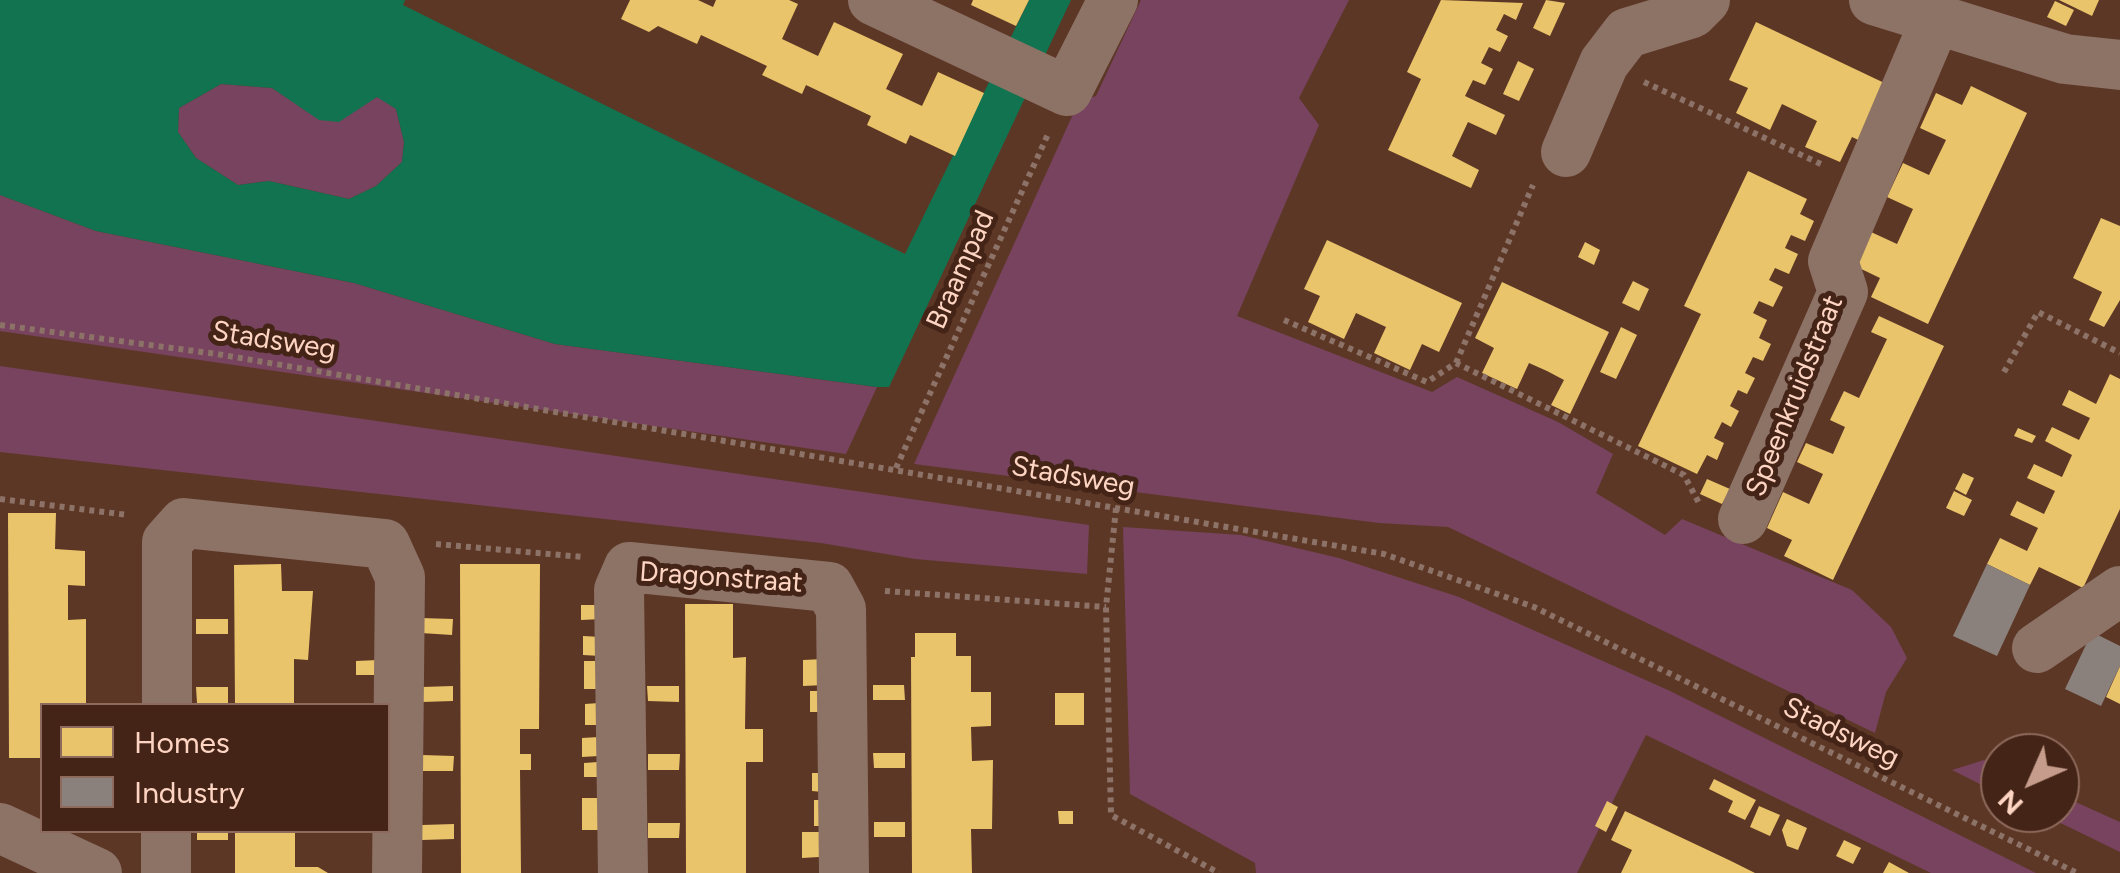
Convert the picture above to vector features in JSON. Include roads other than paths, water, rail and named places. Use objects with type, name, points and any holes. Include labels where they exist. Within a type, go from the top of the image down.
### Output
[{"type":"street","points":[[873,0],[1033,75],[1113,0]]},
{"type":"street","points":[[1566,152],[1604,63],[1627,33],[1692,13],[1705,0]]},
{"type":"street","points":[[1874,0],[2065,58],[2120,66]]},
{"type":"street","name":"Speenkruidstraat","points":[[1743,519],[1843,292],[1833,261],[1936,19]]},
{"type":"street","points":[[167,703],[167,542],[184,522],[385,544],[400,577],[396,873]]},
{"type":"street","name":"Dragonstraat","points":[[624,873],[619,590],[628,567],[829,587],[841,609],[844,873]]},
{"type":"street","points":[[2037,648],[2120,592]]},
{"type":"street","points":[[0,828],[96,873]]},
{"type":"street","points":[[166,833],[166,873]]}]
